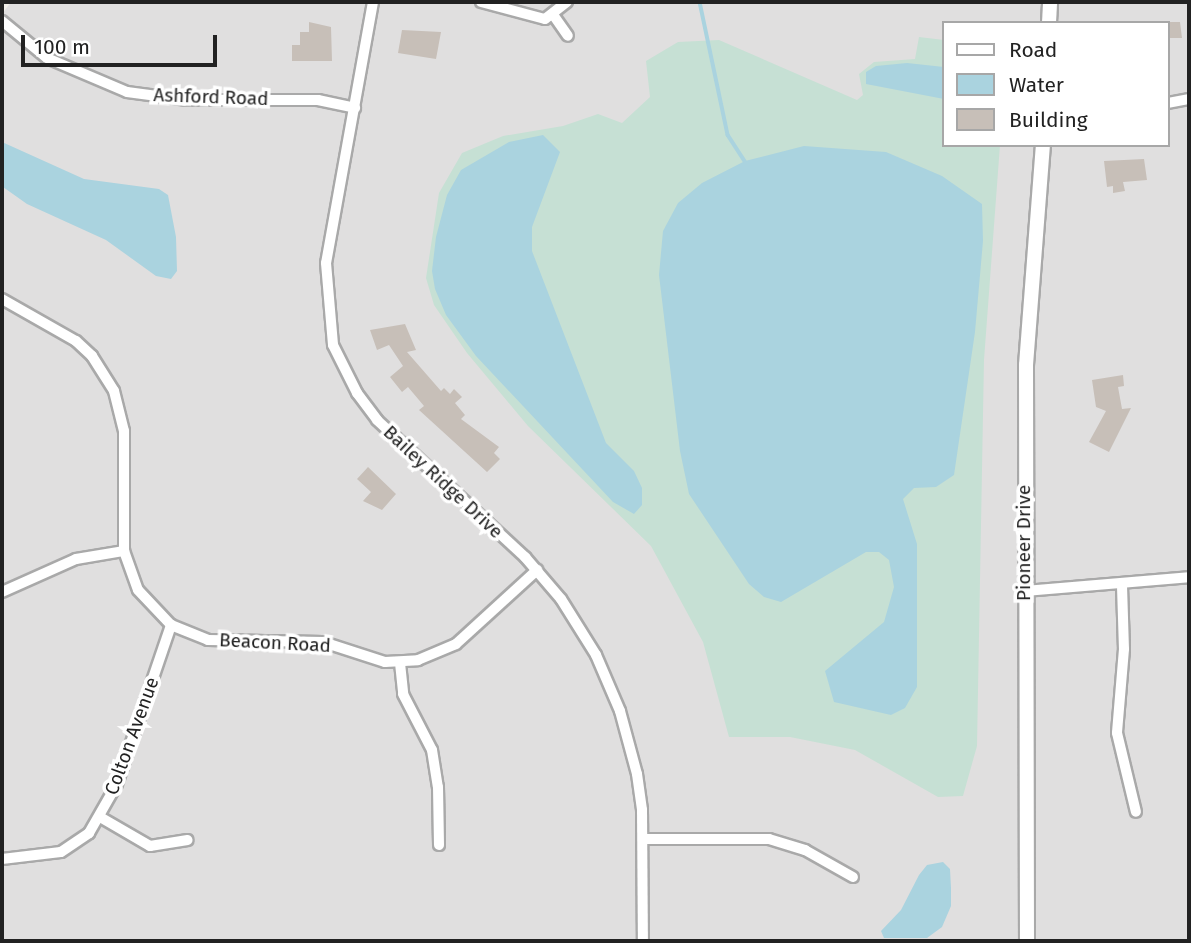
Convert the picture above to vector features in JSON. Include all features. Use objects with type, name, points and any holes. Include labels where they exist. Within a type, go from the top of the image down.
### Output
[{"type":"street","name":"Bailey Ridge Drive","points":[[373,2],[326,263],[333,345],[357,393],[377,420],[537,570],[578,625],[611,686],[637,774],[643,839],[643,941]]},
{"type":"street","points":[[481,2],[528,16],[554,16],[567,2]]},
{"type":"street","points":[[1049,21],[1050,2]]},
{"type":"street","points":[[554,16],[568,36]]},
{"type":"street","name":"Ashford Road","points":[[2,21],[47,58],[127,92],[187,100],[318,100],[355,108]]},
{"type":"street","points":[[1170,103],[1189,99]]},
{"type":"street","name":"Pioneer Drive","points":[[1027,941],[1024,591],[1026,365],[1043,147]]},
{"type":"street","name":"Beacon Road","points":[[2,299],[76,341],[92,356],[114,391],[124,431],[124,551],[138,590],[171,625],[215,641],[323,642],[400,663]]},
{"type":"street","points":[[2,592],[55,566],[124,551]]},
{"type":"street","points":[[439,845],[438,787],[432,750],[404,694],[400,663],[446,650],[537,570]]},
{"type":"street","points":[[1024,591],[1122,586],[1189,577]]},
{"type":"street","points":[[1122,586],[1124,649],[1117,733],[1136,812]]},
{"type":"street","name":"Colton Avenue","points":[[2,859],[61,852],[89,833],[117,783],[171,625]]},
{"type":"street","points":[[100,817],[150,846],[188,840]]},
{"type":"street","points":[[643,839],[769,839],[805,850],[853,877]]},
{"type":"shaded area","points":[[11,2],[1189,2],[1189,941],[2,941],[2,14]]},
{"type":"green space","points":[[919,37],[942,40],[942,147],[1000,147],[984,360],[977,746],[963,796],[938,797],[855,750],[790,737],[729,737],[703,642],[651,546],[528,426],[467,353],[434,305],[426,278],[439,193],[462,153],[503,136],[563,126],[598,114],[622,123],[650,97],[646,61],[678,42],[719,40],[857,100],[863,95],[859,74],[874,62],[915,59]]},
{"type":"water","points":[[907,63],[942,67],[942,99],[866,84],[866,72],[876,66]]},
{"type":"water","points":[[543,135],[560,152],[532,227],[532,251],[606,443],[634,471],[642,488],[642,505],[634,514],[613,502],[476,356],[446,315],[435,289],[432,271],[436,237],[447,195],[461,170],[509,142]]},
{"type":"water","points":[[2,142],[84,179],[159,189],[168,195],[176,237],[177,271],[171,279],[156,276],[106,240],[27,204],[3,187]]},
{"type":"water","points":[[804,146],[886,152],[942,176],[982,204],[983,241],[975,332],[954,475],[936,487],[914,488],[903,499],[917,544],[917,687],[905,708],[891,715],[834,702],[825,671],[884,622],[894,587],[889,560],[879,552],[866,552],[781,602],[764,597],[749,584],[689,494],[680,451],[659,275],[663,231],[678,203],[702,183],[745,161]]},
{"type":"water","points":[[943,862],[950,869],[951,906],[942,927],[927,938],[884,938],[881,931],[901,910],[919,875],[927,865]]},
{"type":"building","points":[[309,22],[331,27],[332,61],[292,61],[292,45],[300,45],[300,32],[309,32]]},
{"type":"building","points":[[1170,22],[1180,22],[1182,38],[1170,38]]},
{"type":"building","points":[[402,30],[441,32],[436,59],[398,53]]},
{"type":"building","points":[[1144,159],[1147,180],[1123,182],[1125,191],[1113,193],[1113,186],[1107,187],[1104,161]]},
{"type":"building","points":[[405,324],[416,350],[407,352],[441,391],[444,388],[450,394],[454,389],[462,397],[455,403],[465,415],[461,419],[499,447],[494,453],[500,459],[487,472],[419,410],[424,406],[408,387],[402,392],[390,377],[403,366],[389,345],[377,350],[370,330]]},
{"type":"building","points":[[1123,375],[1124,386],[1118,387],[1122,409],[1131,408],[1109,452],[1089,442],[1106,411],[1096,407],[1092,380]]},
{"type":"building","points":[[368,467],[396,494],[382,510],[363,501],[371,492],[357,479]]},
{"type":"waterway","points":[[700,2],[728,135],[745,161]]}]
